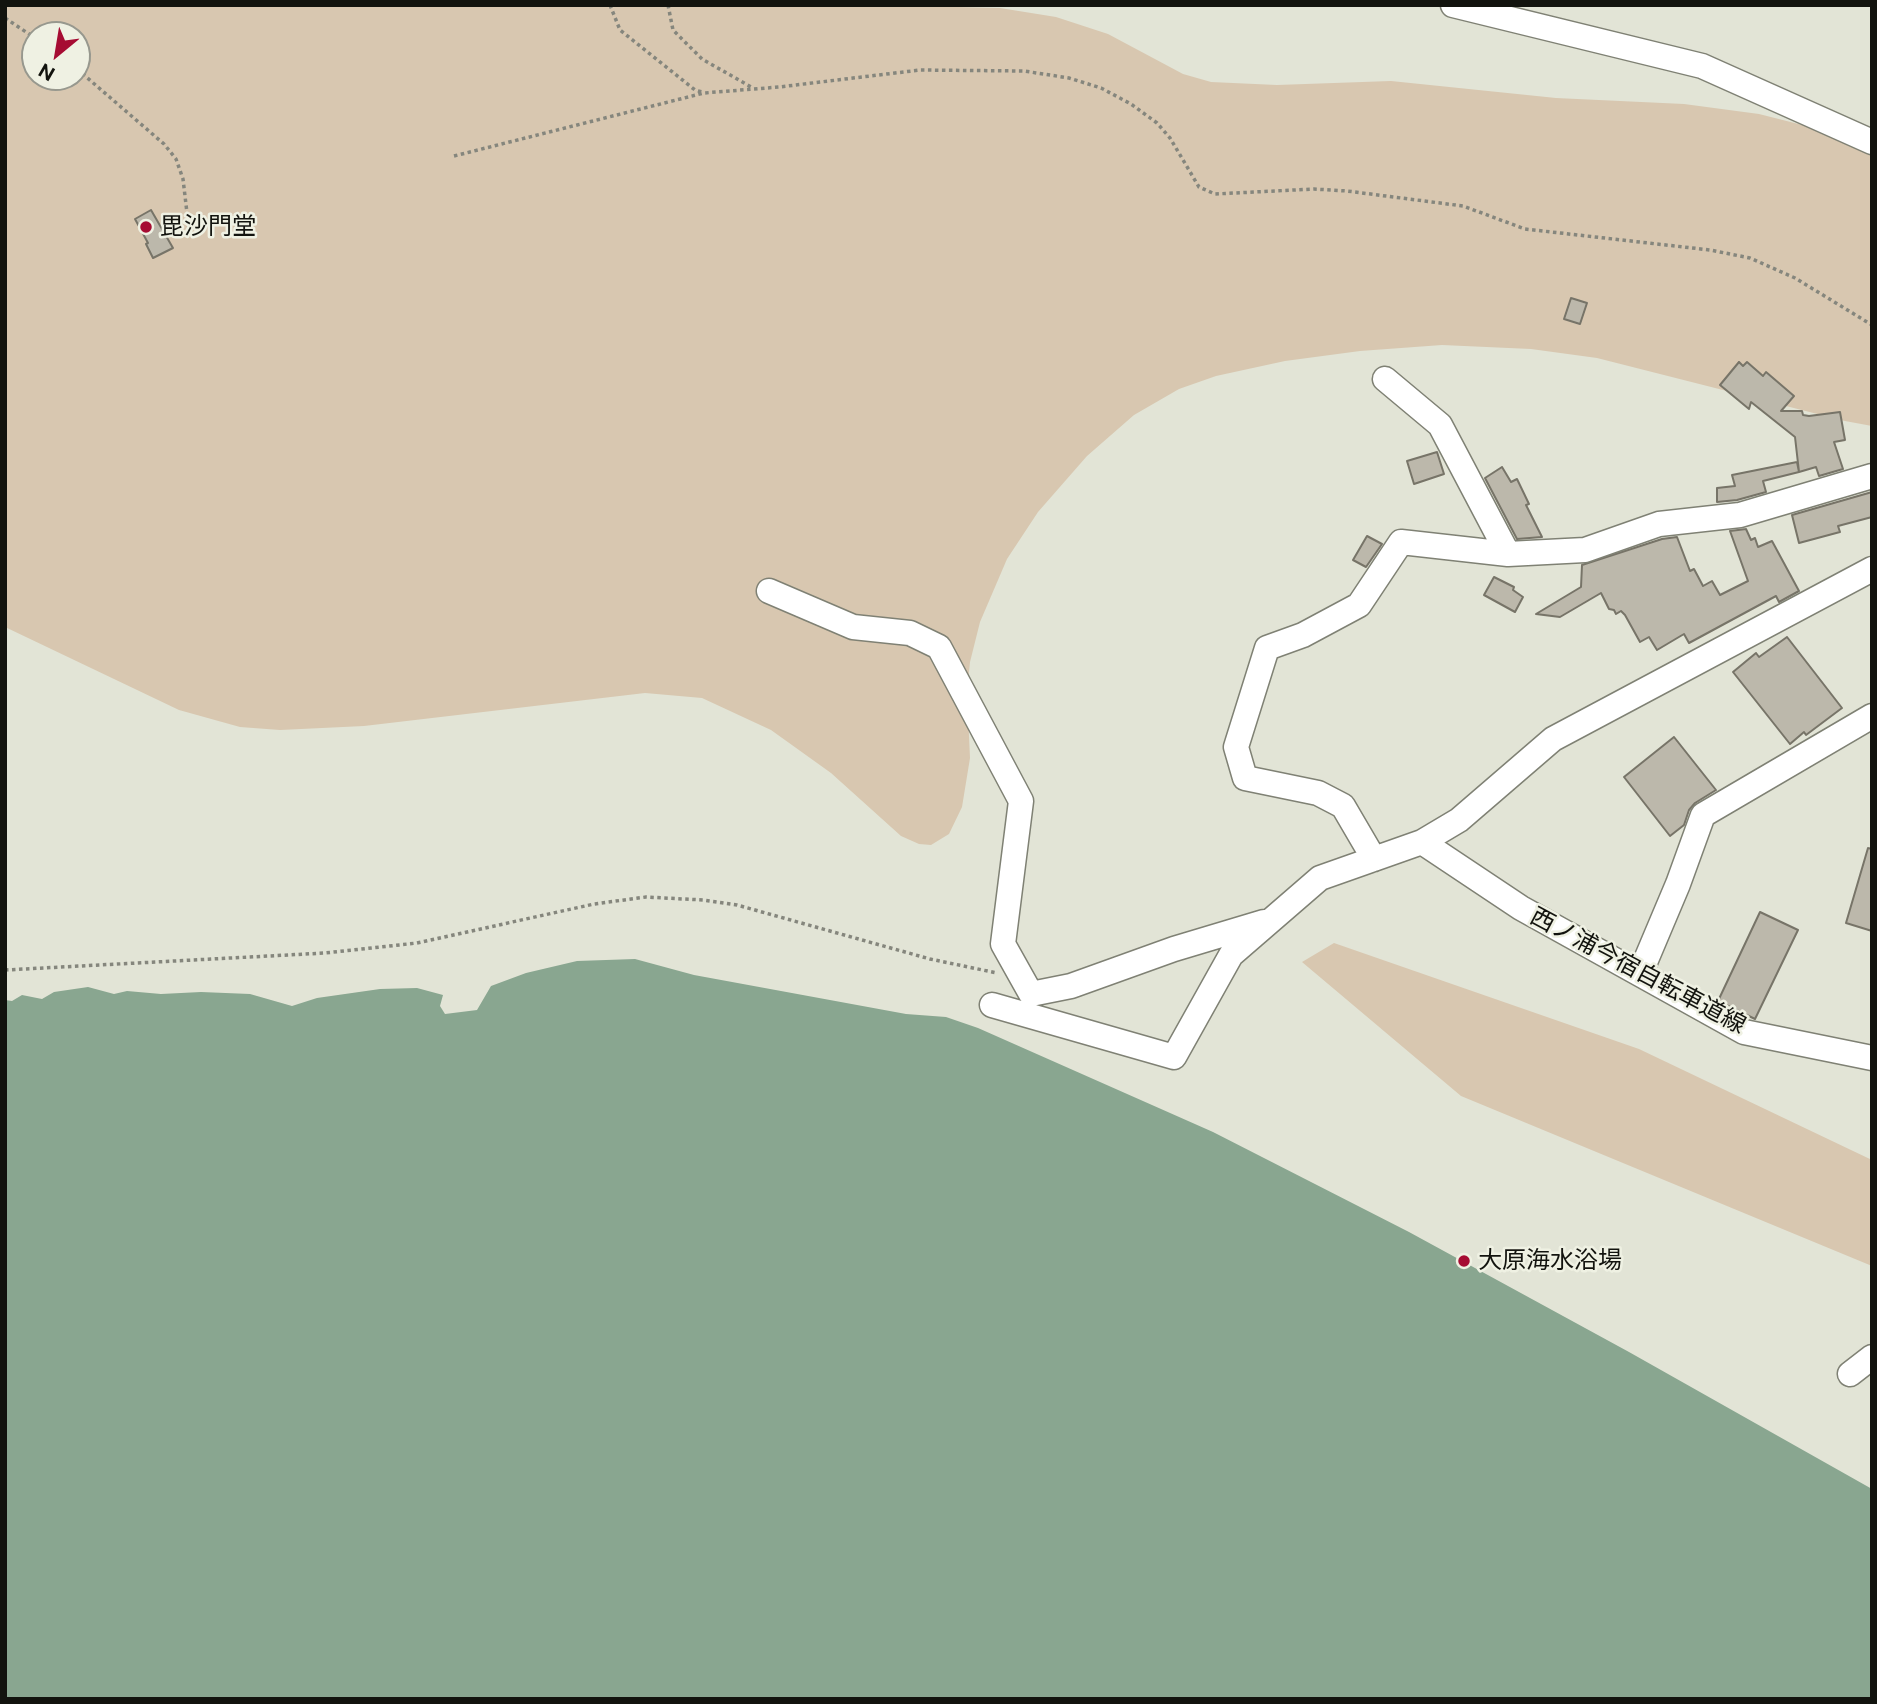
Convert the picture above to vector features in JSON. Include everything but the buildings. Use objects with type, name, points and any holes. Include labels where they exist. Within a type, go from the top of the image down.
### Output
[{"type":"street","points":[[1453,5],[1702,66],[1872,142]]},
{"type":"street","points":[[1385,379],[1440,425],[1507,554]]},
{"type":"street","points":[[1374,859],[1343,806],[1318,793],[1245,778],[1236,747],[1267,648],[1303,635],[1359,605],[1401,541],[1507,554],[1585,550],[1659,524],[1740,515],[1872,476]]},
{"type":"street","points":[[992,1005],[1174,1057],[1231,955],[1320,878],[1422,842],[1459,820],[1553,739],[1872,569]]},
{"type":"street","points":[[769,592],[853,627],[910,633],[939,647],[1021,802],[1003,944],[1031,994],[1071,986],[1174,949],[1271,919]]},
{"type":"street","points":[[1640,974],[1678,884],[1703,815],[1872,716]]},
{"type":"street","name":"西ノ浦今宿自転車道線","points":[[1422,842],[1521,908],[1744,1032],[1872,1058]]},
{"type":"street","points":[[1850,1374],[1872,1357]]},
{"type":"path","points":[[610,5],[620,30],[695,90],[704,93]]},
{"type":"path","points":[[668,5],[673,30],[702,59],[755,89]]},
{"type":"path","points":[[5,18],[21,29]]},
{"type":"path","points":[[454,156],[704,93],[920,70],[1024,71],[1069,78],[1101,88],[1131,104],[1157,123],[1170,138],[1199,187],[1215,194],[1314,189],[1347,191],[1463,206],[1525,229],[1710,250],[1750,258],[1795,278],[1872,326]]},
{"type":"path","points":[[91,81],[164,144],[176,159],[183,179],[189,230]]},
{"type":"path","points":[[5,970],[325,953],[417,943],[594,904],[646,897],[737,905],[930,959],[1005,975]]},
{"type":"shaded area","points":[[5,5],[874,5],[1000,8],[1056,17],[1108,34],[1183,74],[1211,82],[1277,85],[1391,81],[1556,98],[1684,104],[1759,114],[1830,132],[1872,152],[1872,426],[1597,358],[1531,349],[1442,345],[1360,351],[1285,361],[1216,376],[1179,389],[1134,415],[1087,456],[1038,512],[1007,559],[980,622],[970,662],[967,692],[970,758],[962,807],[949,834],[931,845],[919,844],[901,836],[831,773],[771,730],[702,698],[645,693],[364,726],[280,730],[240,727],[179,710],[5,627]]},
{"type":"shaded area","points":[[1334,943],[1639,1049],[1872,1160],[1872,1266],[1461,1096],[1302,962]]},
{"type":"shaded area","points":[[635,959],[694,975],[906,1014],[946,1017],[978,1028],[1213,1132],[1409,1232],[1872,1489],[1872,1699],[5,1699],[5,1000],[12,1001],[22,995],[42,999],[54,992],[88,987],[114,994],[127,991],[161,994],[250,994],[292,1006],[317,998],[380,989],[417,988],[443,995],[440,1006],[445,1014],[477,1010],[491,986],[526,973],[577,961]]},
{"type":"place","name":"毘沙門堂","points":[[146,227]]},
{"type":"place","name":"大原海水浴場","points":[[1464,1261]]}]
